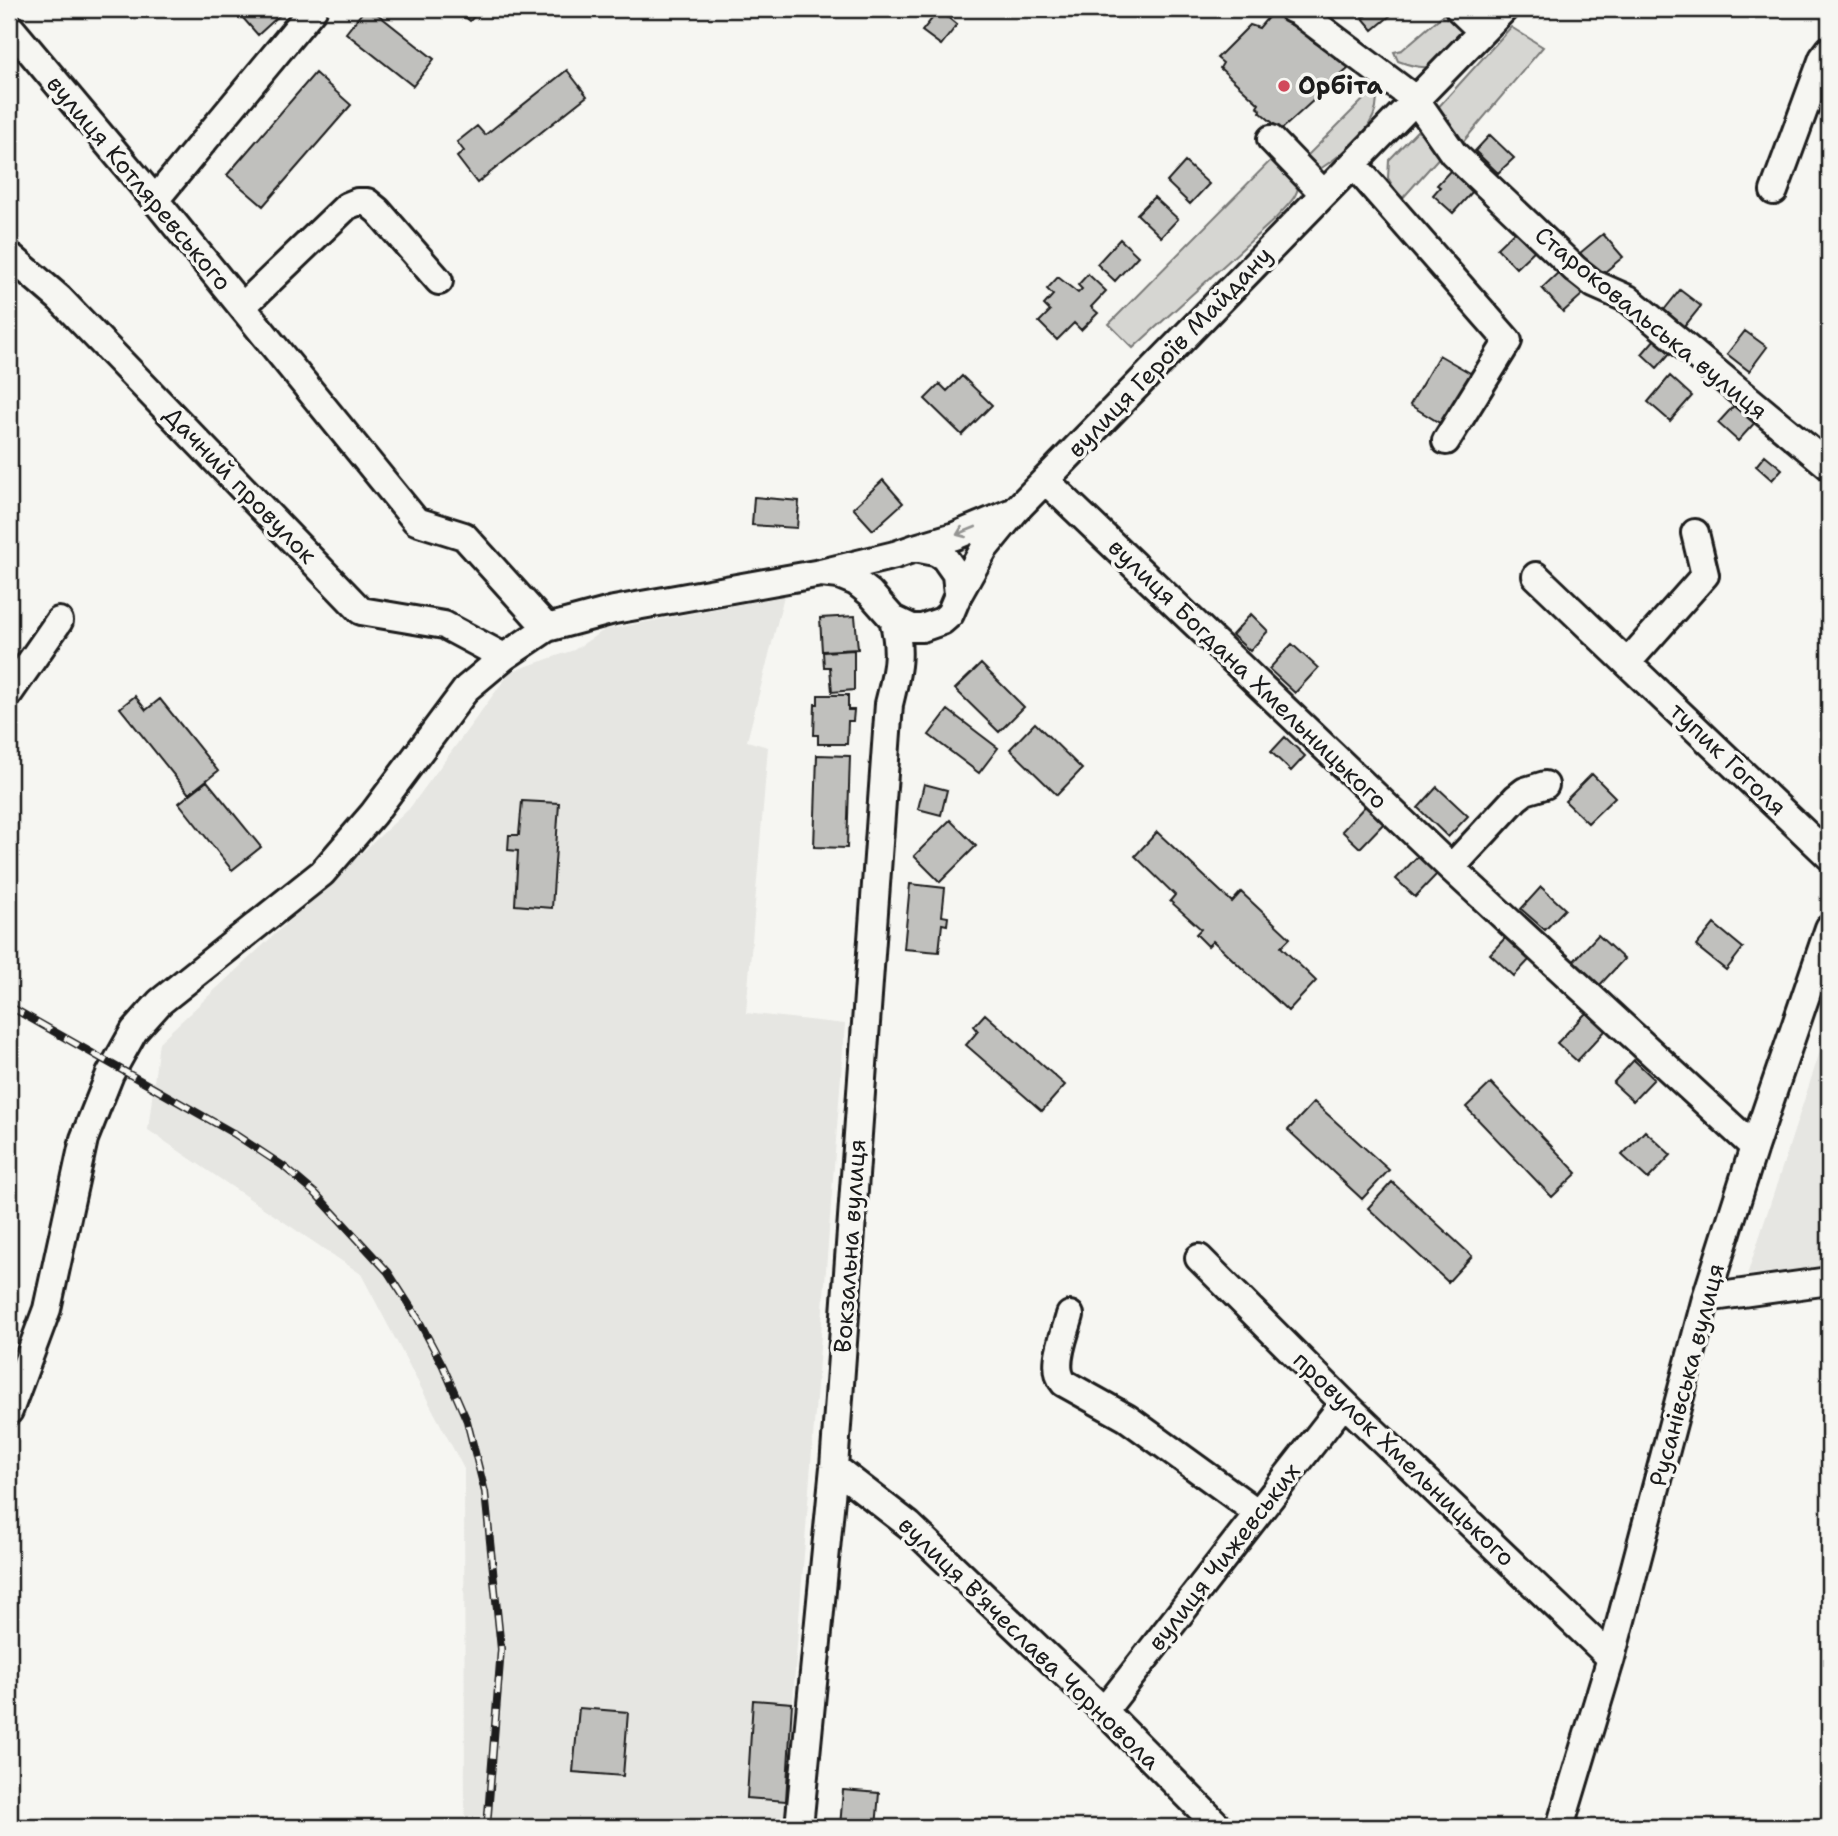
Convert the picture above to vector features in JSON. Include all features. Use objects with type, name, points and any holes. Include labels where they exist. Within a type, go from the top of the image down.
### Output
[{"type":"street","points":[[155,200],[313,9]]},
{"type":"street","name":"Староковальська вулиця","points":[[1292,9],[1416,100],[1452,153],[1575,269],[1594,284],[1628,299],[1829,466]]},
{"type":"street","points":[[1460,9],[1482,31]]},
{"type":"street","name":"вулиця Героїв Майдану","points":[[933,626],[950,614],[984,549],[1015,511],[1503,9]]},
{"type":"street","name":"вулиця Котляревського","points":[[9,26],[155,200],[416,521],[464,536],[547,628]]},
{"type":"street","points":[[1774,191],[1823,58],[1829,50]]},
{"type":"street","points":[[1271,139],[1324,194]]},
{"type":"street","points":[[1353,164],[1508,341],[1446,441]]},
{"type":"street","name":"вулиця Котляревського","points":[[242,307],[347,206],[357,202],[367,202],[378,211],[439,281]]},
{"type":"street","name":"Дачний провулок","points":[[9,255],[59,298],[361,611],[444,625],[504,657]]},
{"type":"street","name":"вулиця Богдана Хмельницького","points":[[1045,480],[1575,985],[1754,1147]]},
{"type":"street","name":"вулиця Героїв Майдану","points":[[9,1411],[47,1309],[84,1139],[110,1074],[134,1031],[160,1002],[322,873],[373,814],[467,688],[504,657],[547,628],[614,610],[821,573],[905,552],[955,536],[1015,511]]},
{"type":"street","points":[[1627,663],[1705,575],[1695,533]]},
{"type":"street","points":[[933,626],[912,628],[889,615],[881,602],[879,581],[882,571],[905,552],[925,548],[944,557],[956,574],[958,595]]},
{"type":"street","name":"вулиця Героїв Майдану","points":[[821,573],[839,575],[856,582],[870,593],[889,615]]},
{"type":"street","name":"тупик Гоголя","points":[[1536,576],[1829,856]]},
{"type":"street","name":"Вокзальна вулиця","points":[[799,1827],[834,1467],[889,704],[899,665],[899,645],[889,615]]},
{"type":"street","points":[[9,693],[59,621]]},
{"type":"street","name":"Вокзальна вулиця","points":[[899,665],[911,646],[933,626]]},
{"type":"street","points":[[1451,867],[1516,798],[1525,791],[1545,785]]},
{"type":"street","name":"Русанівська вулиця","points":[[1560,1827],[1611,1658],[1706,1298],[1829,928]]},
{"type":"street","name":"провулок Хмельницького","points":[[1199,1258],[1345,1403],[1611,1658]]},
{"type":"street","points":[[1706,1298],[1829,1281]]},
{"type":"street","points":[[1070,1315],[1058,1365],[1058,1376],[1064,1383],[1127,1418],[1258,1513]]},
{"type":"street","name":"вулиця Чижевських","points":[[1104,1712],[1345,1403]]},
{"type":"street","name":"вулиця В'ячеслава Чорновола","points":[[834,1467],[909,1525],[1104,1712],[1219,1827]]},
{"type":"shaded area","points":[[1458,13],[1464,35],[1436,64],[1422,67],[1398,61],[1394,52],[1402,50],[1444,14]]},
{"type":"shaded area","points":[[1511,27],[1543,47],[1463,142],[1434,112]]},
{"type":"shaded area","points":[[1376,93],[1377,105],[1373,116],[1350,147],[1320,169],[1304,159],[1369,94]]},
{"type":"shaded area","points":[[1417,131],[1436,140],[1443,153],[1401,200],[1388,178],[1389,160]]},
{"type":"shaded area","points":[[1275,156],[1299,176],[1298,189],[1293,199],[1276,218],[1133,348],[1109,324]]},
{"type":"shaded area","points":[[784,596],[747,741],[768,747],[746,1013],[845,1024],[794,1684],[787,1827],[465,1827],[464,1469],[361,1274],[148,1130],[159,1042],[409,809],[510,672],[574,650],[604,630]]},
{"type":"shaded area","points":[[1829,1024],[1829,1266],[1747,1275]]},
{"type":"building","points":[[235,9],[278,9],[282,13],[258,35]]},
{"type":"building","points":[[365,9],[371,9],[434,59],[413,86],[346,33]]},
{"type":"building","points":[[455,9],[481,9],[470,21]]},
{"type":"building","name":"Орбіта","points":[[1275,9],[1291,20],[1311,40],[1350,67],[1281,130],[1260,112],[1257,107],[1259,104],[1220,68],[1223,63],[1217,58],[1250,25],[1259,28]]},
{"type":"building","points":[[1358,9],[1384,9],[1391,15],[1373,30]]},
{"type":"building","points":[[939,10],[957,25],[941,45],[922,31]]},
{"type":"building","points":[[567,70],[587,96],[477,183],[457,157],[464,151],[457,142],[477,126],[485,135]]},
{"type":"building","points":[[315,73],[351,105],[263,206],[227,175]]},
{"type":"building","points":[[1490,135],[1514,158],[1498,173],[1475,151]]},
{"type":"building","points":[[1185,162],[1209,184],[1190,204],[1167,182]]},
{"type":"building","points":[[1451,170],[1474,190],[1453,213],[1433,195],[1440,187],[1437,185]]},
{"type":"building","points":[[1154,197],[1178,219],[1161,237],[1137,214]]},
{"type":"building","points":[[1517,229],[1536,249],[1516,268],[1497,248]]},
{"type":"building","points":[[1603,234],[1623,257],[1600,276],[1580,253]]},
{"type":"building","points":[[1120,239],[1138,256],[1115,281],[1097,264]]},
{"type":"building","points":[[1561,270],[1583,294],[1563,312],[1542,288]]},
{"type":"building","points":[[1088,274],[1106,291],[1091,307],[1098,313],[1081,330],[1074,323],[1057,340],[1039,322],[1050,311],[1044,305],[1053,295],[1047,289],[1058,277],[1078,293],[1082,289],[1078,285]]},
{"type":"building","points":[[1680,290],[1701,306],[1684,327],[1664,310]]},
{"type":"building","points":[[1745,331],[1767,347],[1749,371],[1727,354]]},
{"type":"building","points":[[1655,339],[1670,353],[1657,368],[1642,354]]},
{"type":"building","points":[[1439,355],[1472,374],[1443,425],[1410,405]]},
{"type":"building","points":[[962,376],[992,405],[962,435],[925,399],[940,384],[947,391]]},
{"type":"building","points":[[1670,376],[1692,396],[1670,421],[1648,402]]},
{"type":"building","points":[[1739,400],[1759,418],[1738,441],[1718,423]]},
{"type":"building","points":[[1765,455],[1782,469],[1772,480],[1756,466]]},
{"type":"building","points":[[883,480],[903,503],[873,530],[853,508]]},
{"type":"building","points":[[754,497],[799,501],[797,528],[752,525]]},
{"type":"building","points":[[1251,614],[1268,631],[1250,651],[1232,635]]},
{"type":"building","points":[[855,616],[858,649],[822,651],[820,618]]},
{"type":"building","points":[[1292,644],[1318,668],[1295,693],[1269,669]]},
{"type":"building","points":[[854,650],[854,690],[832,692],[830,667],[824,667],[823,652]]},
{"type":"building","points":[[981,664],[1024,707],[999,732],[955,689]]},
{"type":"building","points":[[818,695],[848,695],[848,710],[854,710],[853,721],[848,721],[847,744],[818,744],[818,735],[814,735]]},
{"type":"building","points":[[135,696],[146,710],[160,699],[218,771],[189,794],[120,708]]},
{"type":"building","points":[[948,710],[998,748],[979,773],[929,735]]},
{"type":"building","points":[[1035,723],[1082,769],[1057,795],[1010,749]]},
{"type":"building","points":[[1285,737],[1305,756],[1291,771],[1271,752]]},
{"type":"building","points":[[817,755],[850,756],[847,848],[814,847]]},
{"type":"building","points":[[1592,774],[1615,797],[1588,823],[1565,801]]},
{"type":"building","points":[[207,781],[261,847],[232,870],[179,803]]},
{"type":"building","points":[[924,784],[947,790],[941,815],[918,809]]},
{"type":"building","points":[[1437,787],[1468,816],[1448,837],[1418,808]]},
{"type":"building","points":[[522,801],[559,803],[552,908],[515,905],[518,851],[508,850],[509,835],[519,835]]},
{"type":"building","points":[[1368,803],[1387,820],[1360,848],[1342,831]]},
{"type":"building","points":[[950,820],[976,846],[940,882],[914,856]]},
{"type":"building","points":[[1157,832],[1232,902],[1241,892],[1290,938],[1281,947],[1316,981],[1288,1011],[1213,941],[1208,946],[1196,934],[1201,929],[1170,901],[1175,895],[1135,856]]},
{"type":"building","points":[[1418,856],[1437,874],[1415,897],[1396,879]]},
{"type":"building","points":[[910,884],[945,888],[942,916],[948,917],[947,925],[942,924],[939,952],[904,949]]},
{"type":"building","points":[[1541,887],[1565,909],[1545,930],[1521,909]]},
{"type":"building","points":[[1714,924],[1743,948],[1726,970],[1696,946]]},
{"type":"building","points":[[1598,935],[1624,959],[1598,987],[1572,963]]},
{"type":"building","points":[[1507,936],[1531,958],[1514,976],[1490,954]]},
{"type":"building","points":[[1586,1013],[1605,1031],[1577,1061],[1557,1043]]},
{"type":"building","points":[[985,1014],[1065,1085],[1042,1111],[966,1045],[978,1031],[974,1026]]},
{"type":"building","points":[[1634,1060],[1654,1079],[1633,1101],[1613,1083]]},
{"type":"building","points":[[1491,1083],[1577,1173],[1552,1197],[1466,1107]]},
{"type":"building","points":[[1314,1102],[1389,1170],[1362,1199],[1288,1130]]},
{"type":"building","points":[[1645,1131],[1671,1155],[1648,1179],[1622,1155]]},
{"type":"building","points":[[1392,1182],[1472,1256],[1448,1282],[1368,1208]]},
{"type":"building","points":[[753,1700],[792,1703],[786,1801],[747,1798]]},
{"type":"building","points":[[579,1708],[628,1712],[623,1776],[573,1772]]},
{"type":"building","points":[[843,1790],[879,1793],[876,1827],[840,1827]]},
{"type":"railway","points":[[9,1006],[233,1133],[283,1166],[316,1194],[388,1272],[417,1317],[443,1366],[467,1421],[485,1492],[501,1649],[487,1827]]},
{"type":"place","name":"Орбіта","points":[[1284,86]]}]
